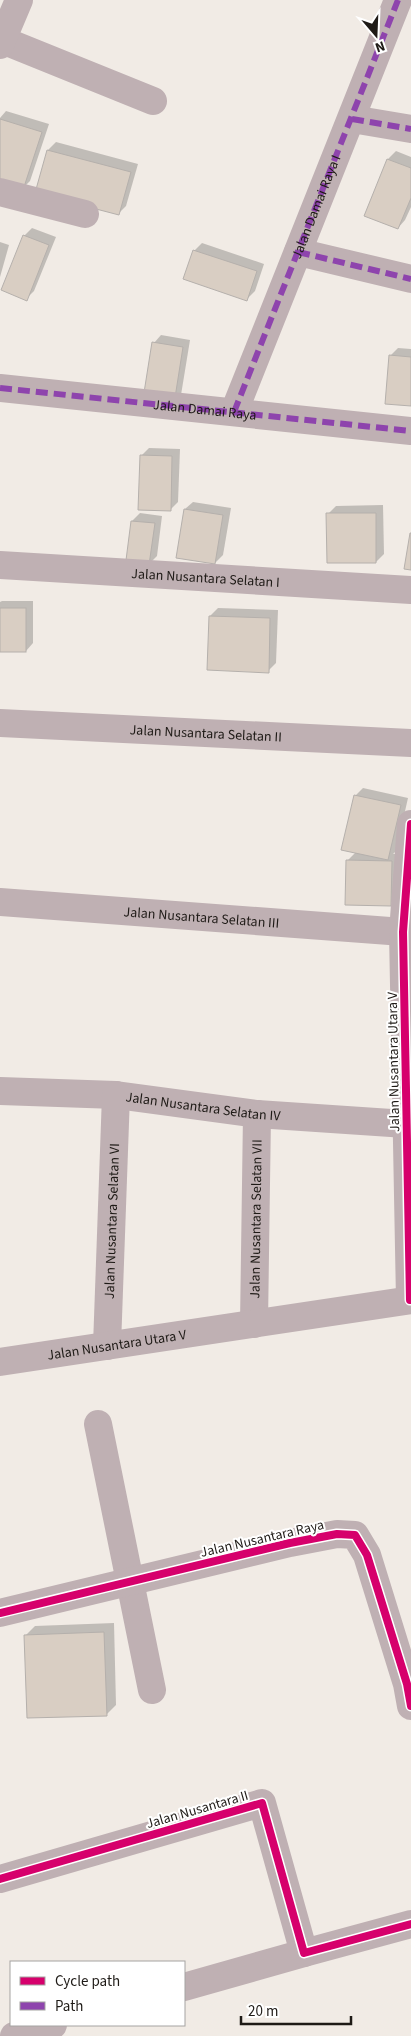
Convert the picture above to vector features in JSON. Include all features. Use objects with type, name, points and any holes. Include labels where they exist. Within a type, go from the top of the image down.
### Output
[{"type":"street","points":[[19,0],[1,43],[153,101]]},
{"type":"street","name":"Jalan Damai Raya I","points":[[234,412],[398,0]]},
{"type":"street","points":[[352,119],[411,129]]},
{"type":"street","points":[[0,192],[85,214]]},
{"type":"street","points":[[298,252],[411,279]]},
{"type":"street","name":"Jalan Damai Raya","points":[[0,388],[411,431]]},
{"type":"street","name":"Jalan Nusantara Selatan I","points":[[0,565],[411,590]]},
{"type":"street","name":"Jalan Nusantara Selatan II","points":[[0,723],[411,743]]},
{"type":"street","name":"Jalan Nusantara Utara V","points":[[0,1362],[410,1300],[403,932],[411,824]]},
{"type":"street","name":"Jalan Nusantara Selatan III","points":[[0,902],[403,932]]},
{"type":"street","name":"Jalan Nusantara Selatan IV","points":[[0,1090],[116,1095],[257,1114],[406,1124]]},
{"type":"street","name":"Jalan Nusantara Selatan VI","points":[[107,1346],[116,1095]]},
{"type":"street","name":"Jalan Nusantara Selatan VII","points":[[254,1324],[257,1114]]},
{"type":"street","points":[[98,1424],[152,1690]]},
{"type":"street","name":"Jalan Nusantara Raya","points":[[0,1613],[290,1543],[337,1534],[355,1535],[367,1555],[409,1691]]},
{"type":"street","name":"Jalan Nusantara II","points":[[0,1879],[262,1803],[304,1953]]},
{"type":"street","points":[[185,1987],[411,1924]]},
{"type":"street","points":[[14,2036],[49,2026]]},
{"type":"building","points":[[0,119],[42,132],[23,190],[0,183]]},
{"type":"building","points":[[47,150],[131,172],[119,215],[35,193]]},
{"type":"building","points":[[387,159],[411,168],[411,198],[398,229],[364,216]]},
{"type":"building","points":[[23,235],[49,245],[27,301],[1,290]]},
{"type":"building","points":[[193,250],[257,271],[247,301],[183,279]]},
{"type":"building","points":[[152,342],[183,347],[174,404],[143,399]]},
{"type":"building","points":[[389,355],[411,357],[411,406],[385,404]]},
{"type":"building","points":[[140,455],[172,456],[171,511],[138,510]]},
{"type":"building","points":[[184,509],[223,515],[215,564],[176,558]]},
{"type":"building","points":[[326,513],[376,513],[376,563],[327,563]]},
{"type":"building","points":[[131,521],[155,523],[149,565],[125,568]]},
{"type":"building","points":[[411,533],[411,570],[404,569]]},
{"type":"building","points":[[0,608],[26,608],[26,652],[0,652]]},
{"type":"building","points":[[209,616],[270,618],[269,673],[207,670]]},
{"type":"building","points":[[354,795],[401,805],[388,860],[341,850]]},
{"type":"building","points":[[346,860],[392,861],[391,906],[345,905]]},
{"type":"building","points":[[104,1632],[107,1716],[27,1718],[24,1635]]},
{"type":"marked path","points":[[234,412],[398,0]]},
{"type":"marked path","points":[[352,119],[411,129]]},
{"type":"marked path","points":[[298,252],[411,279]]},
{"type":"marked path","points":[[0,388],[411,431]]},
{"type":"cycle path","points":[[410,1300],[403,932],[411,824]]},
{"type":"cycle path","points":[[0,1613],[290,1543],[337,1534],[355,1535],[367,1555],[407,1684],[411,1706]]},
{"type":"cycle path","points":[[0,1879],[262,1803],[304,1953],[411,1924]]}]
